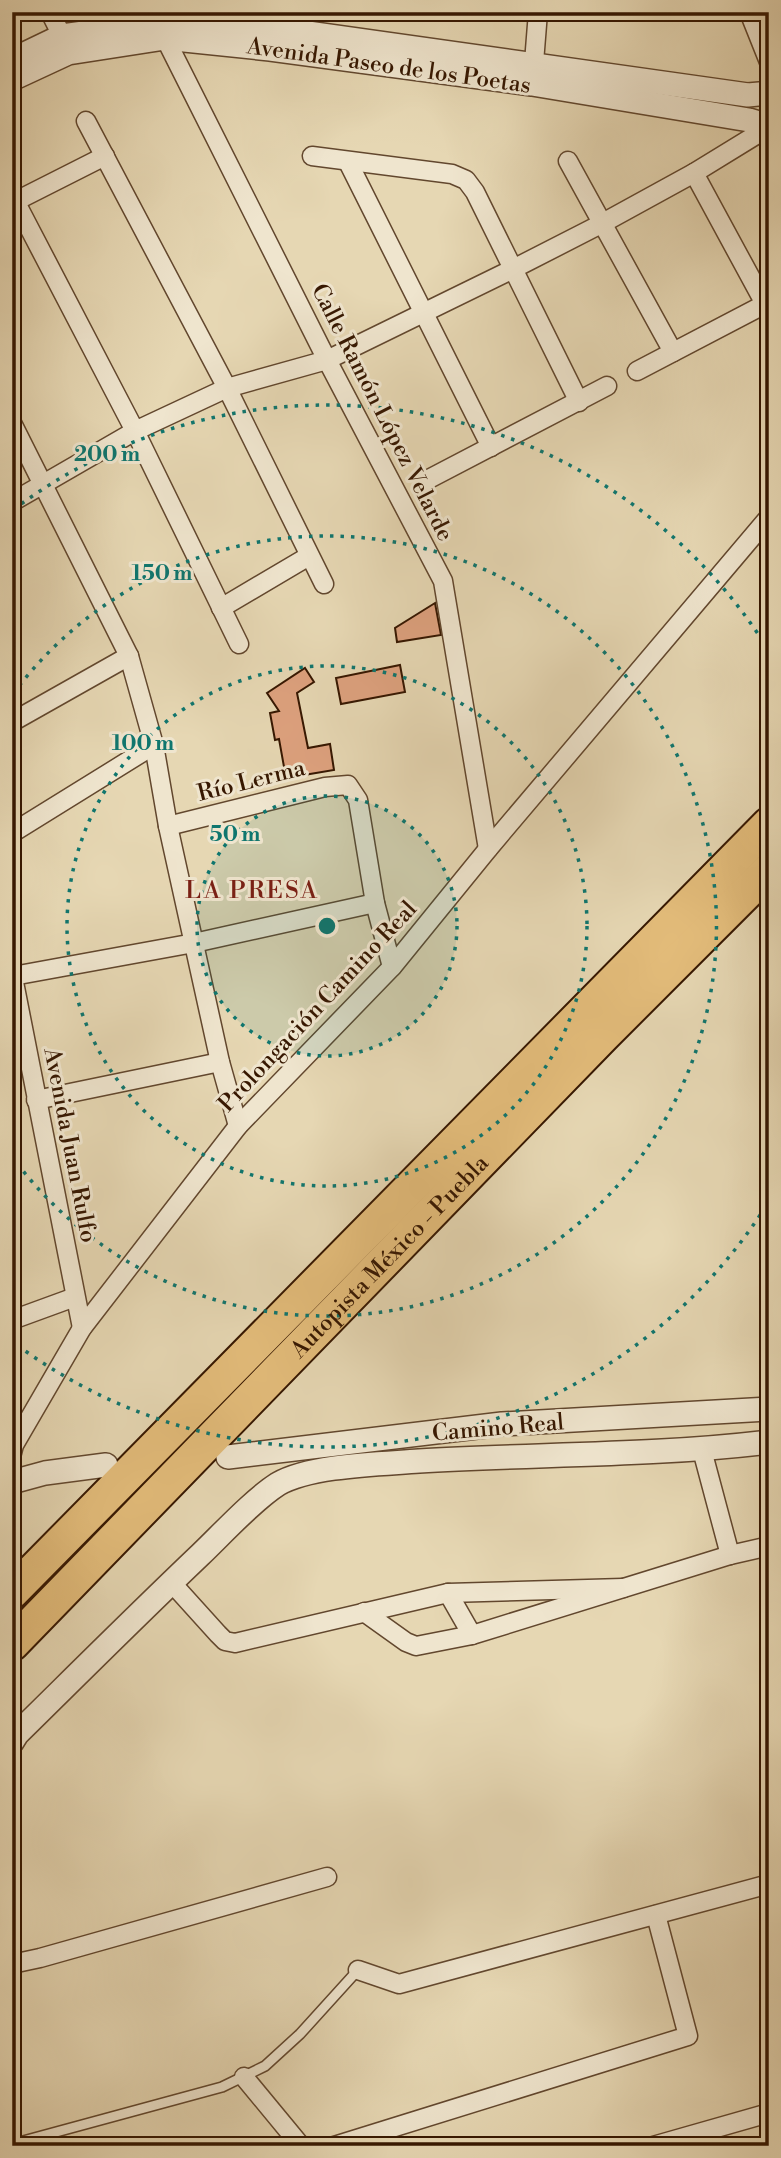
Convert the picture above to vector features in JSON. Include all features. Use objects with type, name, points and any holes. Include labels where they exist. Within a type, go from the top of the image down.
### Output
[{"type":"highway","name":"Autopista México - Puebla","points":[[12,1592],[769,824]]},
{"type":"highway","name":"Autopista México - Puebla","points":[[12,1644],[603,1036],[769,870]]},
{"type":"street","points":[[50,12],[62,36]]},
{"type":"street","points":[[533,75],[538,12]]},
{"type":"street","points":[[749,12],[769,62]]},
{"type":"street","name":"Avenida Paseo de los Poetas","points":[[12,79],[68,53],[161,31]]},
{"type":"street","name":"Avenida Paseo de los Poetas","points":[[12,60],[62,36],[161,31],[270,48],[533,75],[762,94]]},
{"type":"street","name":"Calle Ramón López Velarde","points":[[161,31],[327,360],[443,581],[488,849]]},
{"type":"street","name":"Avenida Paseo de los Poetas","points":[[533,75],[762,124]]},
{"type":"street","points":[[12,502],[135,431],[227,388],[327,360],[601,224],[694,173],[762,124],[762,94]]},
{"type":"street","points":[[86,121],[227,388],[324,584]]},
{"type":"street","points":[[104,156],[14,198],[135,431],[239,644]]},
{"type":"street","points":[[312,156],[452,174],[466,180],[475,192],[579,402]]},
{"type":"street","points":[[568,161],[673,352]]},
{"type":"street","points":[[348,162],[491,447]]},
{"type":"street","points":[[637,372],[767,303],[694,173]]},
{"type":"street","points":[[425,481],[607,386]]},
{"type":"street","points":[[12,423],[129,656],[153,745],[168,827],[220,1062],[238,1126]]},
{"type":"street","name":"Prolongación Camino Real","points":[[12,1453],[14,1445],[82,1328],[238,1126],[392,967],[488,849],[769,517]]},
{"type":"street","points":[[221,608],[309,556]]},
{"type":"street","points":[[12,722],[129,656]]},
{"type":"street","points":[[12,832],[153,745]]},
{"type":"street","name":"Río Lerma","points":[[168,827],[325,787],[348,785],[358,800],[375,903]]},
{"type":"street","points":[[13,974],[194,943],[375,903],[392,967]]},
{"type":"street","name":"Avenida Juan Rulfo","points":[[13,974],[20,1054],[36,1100],[82,1328]]},
{"type":"street","points":[[36,1100],[220,1062]]},
{"type":"street","points":[[12,1320],[75,1297]]},
{"type":"street","name":"Camino Real","points":[[228,1457],[502,1424],[769,1409]]},
{"type":"street","points":[[12,1742],[171,1582],[279,1484],[315,1472],[381,1464],[484,1457],[702,1450],[769,1442]]},
{"type":"street","points":[[702,1450],[730,1555]]},
{"type":"street","points":[[12,1482],[46,1473],[106,1465]]},
{"type":"street","points":[[12,1495],[46,1473]]},
{"type":"street","points":[[364,1612],[406,1642],[416,1646],[472,1635],[730,1555],[769,1546]]},
{"type":"street","points":[[171,1582],[218,1634],[235,1643],[448,1593],[623,1588]]},
{"type":"street","points":[[448,1593],[472,1635]]},
{"type":"street","points":[[12,1964],[327,1877]]},
{"type":"street","points":[[358,1970],[399,1984],[769,1884]]},
{"type":"street","points":[[334,2146],[688,2036],[656,1915]]},
{"type":"street","points":[[244,2077],[301,2146]]},
{"type":"street","points":[[653,2146],[769,2113]]},
{"type":"lane","points":[[12,2144],[222,2087],[244,2077],[265,2066],[300,2034],[358,1970]]},
{"type":"building","points":[[435,603],[441,635],[397,642],[395,628]]},
{"type":"building","points":[[400,665],[405,692],[341,704],[336,678]]},
{"type":"building","points":[[305,668],[314,682],[297,693],[308,748],[330,744],[334,770],[286,778],[279,739],[275,740],[270,713],[279,711],[267,693]]},
{"type":"district","name":"LA PRESA","points":[[252,890]]}]
